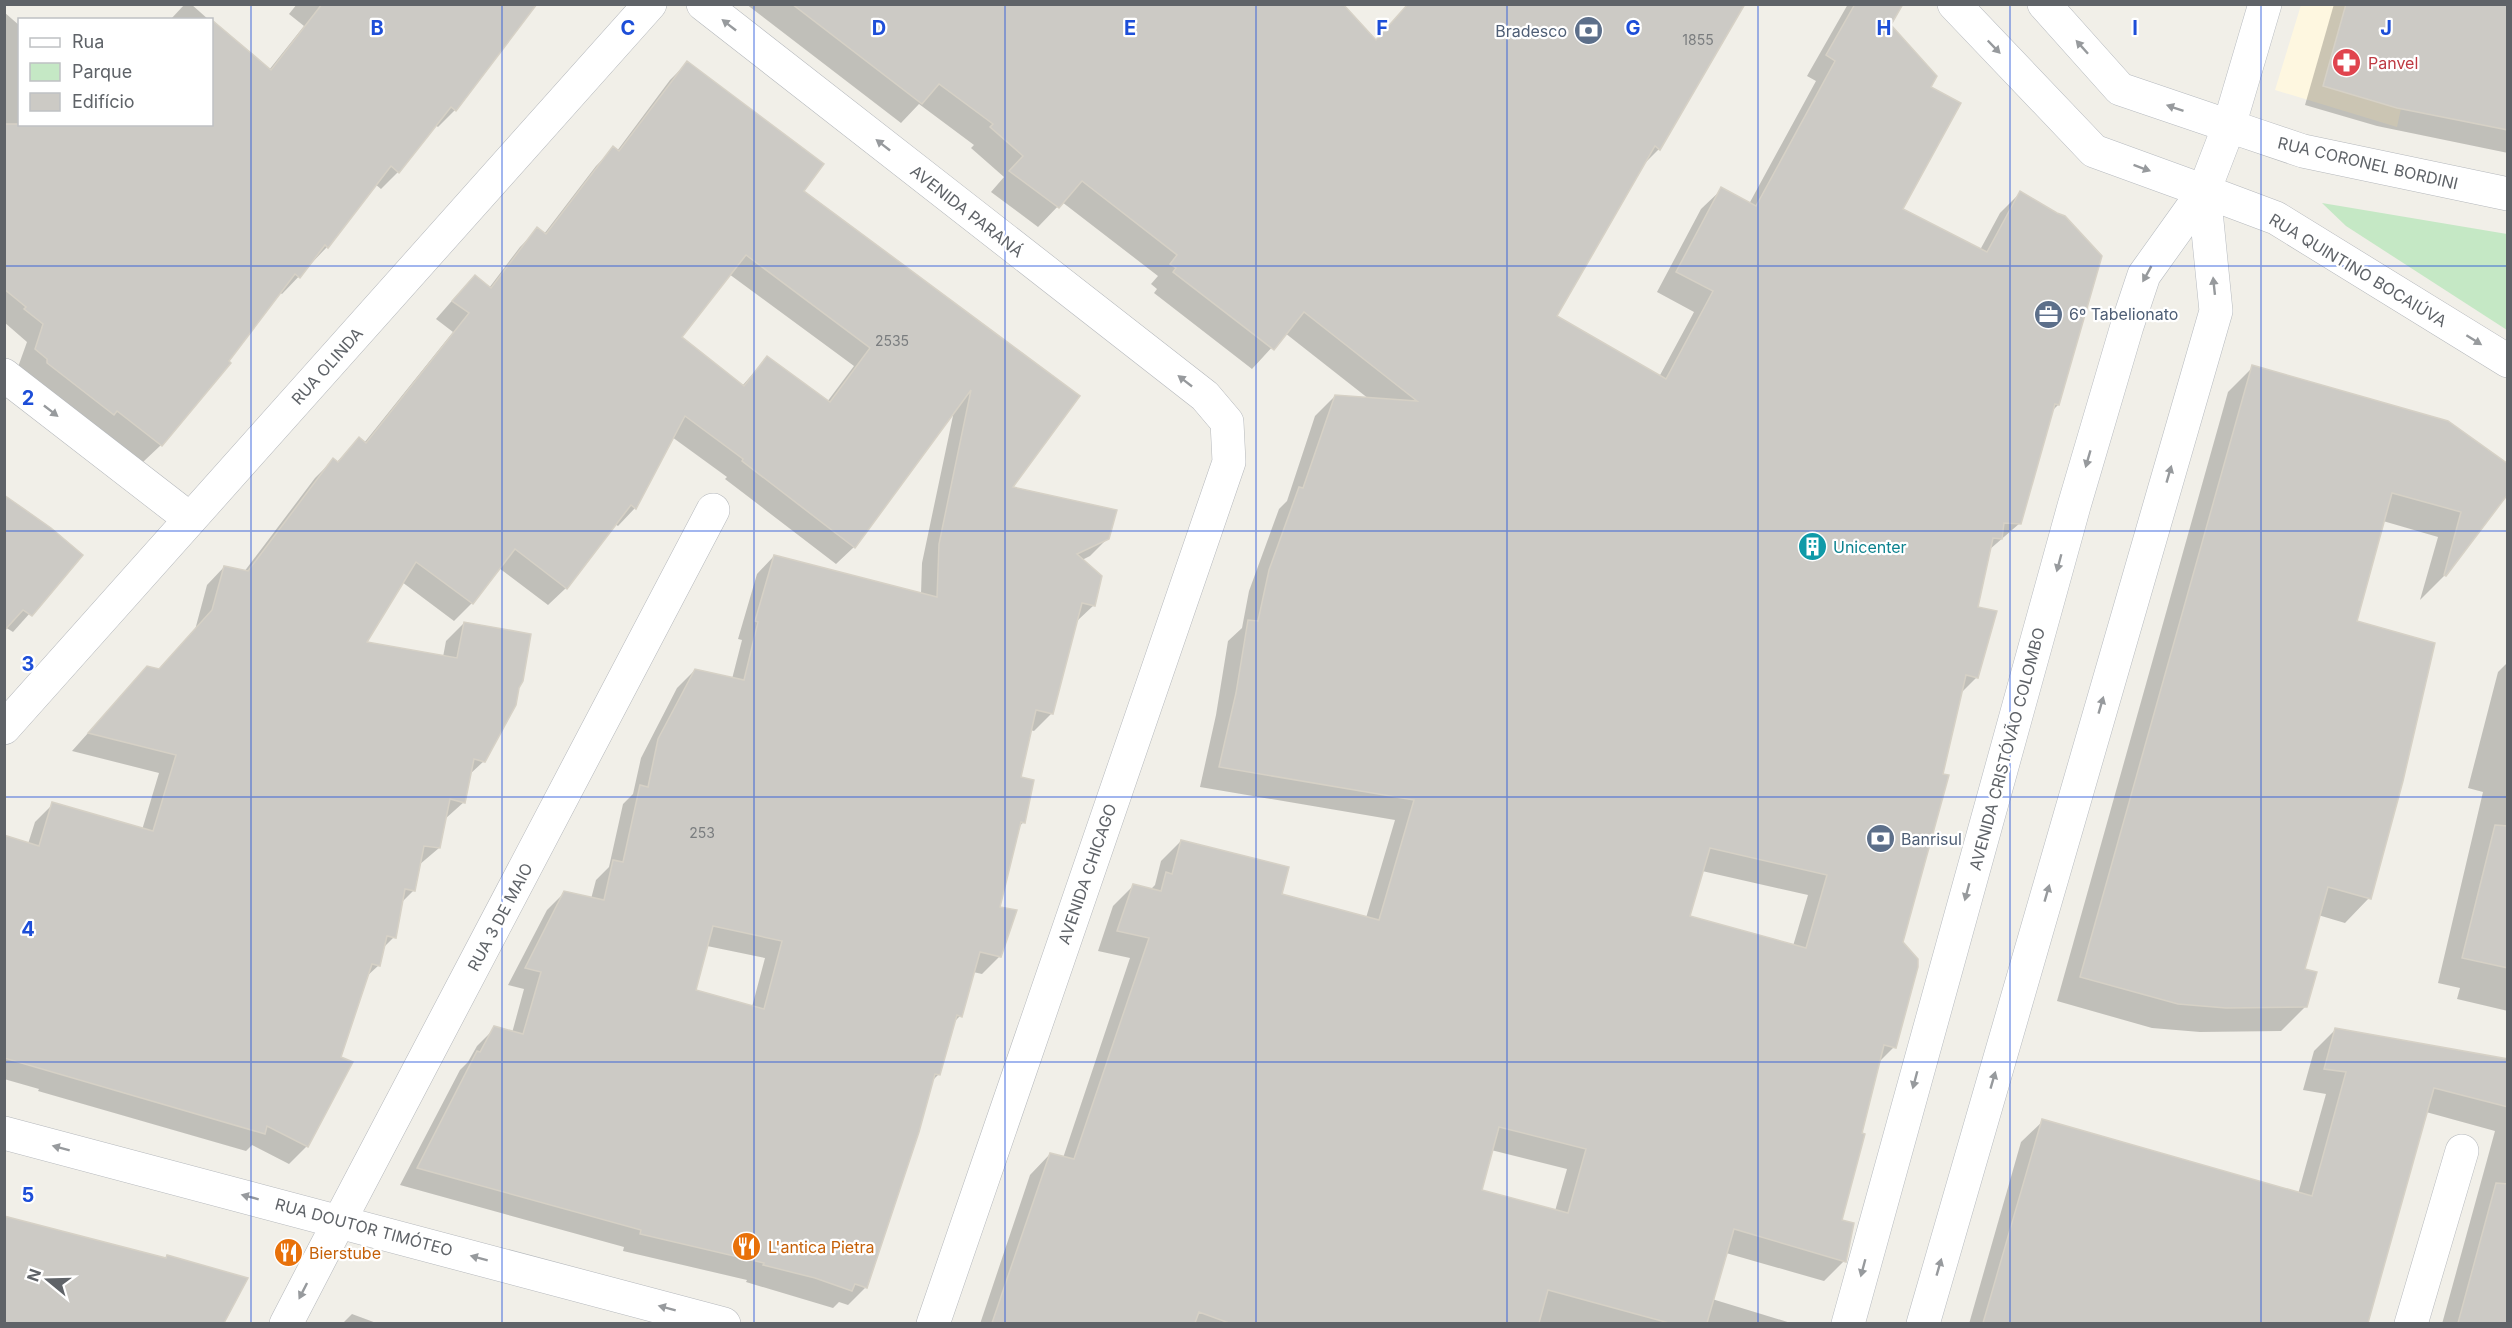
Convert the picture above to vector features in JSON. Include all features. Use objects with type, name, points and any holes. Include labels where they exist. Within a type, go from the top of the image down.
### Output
[{"type":"street","name":"RUA OLINDA","points":[[4,728],[650,4]]},
{"type":"street","name":"AVENIDA PARANÁ","points":[[703,4],[1205,396],[1227,422]]},
{"type":"street","name":"RUA QUINTINO BOCAIÚVA","points":[[1954,4],[2094,151],[2276,218],[2508,361]]},
{"type":"street","name":"RUA CORONEL BORDINI","points":[[2044,4],[2120,89],[2303,151],[2508,194]]},
{"type":"street","name":"AVENIDA CRISTÓVÃO COLOMBO","points":[[1848,1323],[2071,518],[2127,326],[2144,275],[2204,191],[2229,126],[2265,4]]},
{"type":"street","name":"AVENIDA CRISTÓVÃO COLOMBO","points":[[1923,1323],[2216,311],[2204,191]]},
{"type":"street","points":[[4,375],[190,519]]},
{"type":"street","name":"AVENIDA CHICAGO","points":[[933,1323],[1228,462],[1227,422]]},
{"type":"street","name":"RUA 3 DE MAIO","points":[[286,1323],[713,510]]},
{"type":"street","name":"RUA DOUTOR TIMÓTEO","points":[[4,1134],[340,1220],[724,1323]]},
{"type":"street","points":[[2411,1323],[2462,1151]]},
{"type":"shaded area","name":"Panvel","points":[[2301,5],[2423,5],[2397,127],[2275,90]]},
{"type":"green space","points":[[2322,203],[2507,234],[2507,330],[2346,226]]},
{"type":"building","points":[[322,4],[537,4],[456,111],[451,107],[399,173],[391,166],[328,248],[325,245],[300,278],[295,274],[229,361],[231,363],[162,446],[117,411],[114,415],[47,363],[47,359],[35,349],[43,324],[4,289],[4,124],[18,124],[18,126],[213,126],[213,21],[271,70]]},
{"type":"building","points":[[792,4],[1343,4],[1376,40],[1408,4],[1745,4],[1660,150],[1655,146],[1557,316],[1666,379],[1713,291],[1676,272],[1721,187],[1756,206],[1835,61],[1826,55],[1855,4],[1903,4],[1891,25],[1937,76],[1931,87],[1961,103],[1903,209],[1987,252],[2020,191],[2065,216],[2102,256],[2059,405],[2055,404],[2021,524],[2004,523],[2002,539],[1993,538],[1978,607],[1997,611],[1978,678],[1966,675],[1943,774],[1949,775],[1903,942],[1918,959],[1918,967],[1896,1048],[1884,1045],[1862,1133],[1865,1134],[1842,1220],[1854,1223],[1846,1262],[1734,1229],[1707,1323],[1669,1323],[1548,1290],[1539,1323],[1229,1323],[1199,1312],[1195,1323],[992,1323],[1050,1153],[1074,1159],[1149,938],[1117,931],[1133,884],[1161,891],[1166,872],[1172,874],[1181,840],[1289,867],[1282,894],[1379,920],[1414,800],[1219,767],[1236,693],[1248,620],[1258,621],[1269,570],[1299,487],[1303,488],[1335,395],[1417,401],[1304,312],[1274,350],[1173,272],[1176,268],[1170,264],[1177,255],[1082,181],[1059,208],[1009,171],[1023,156],[990,127],[993,124],[939,84],[922,104]],"holes":[[[1710,848],[1827,875],[1806,948],[1690,916]],[[1499,1127],[1586,1149],[1568,1213],[1482,1190]]]},
{"type":"building","points":[[2346,4],[2508,4],[2508,130],[2397,108],[2323,86]]},
{"type":"building","points":[[687,61],[824,164],[804,191],[1080,396],[1013,487],[1117,510],[1109,539],[1077,554],[1102,576],[1095,606],[1082,603],[1053,714],[1036,710],[1021,777],[1034,780],[1025,823],[1021,822],[1000,907],[1017,910],[1001,957],[980,952],[962,1017],[957,1015],[940,1075],[935,1074],[919,1132],[867,1288],[855,1284],[852,1291],[815,1278],[763,1265],[764,1263],[640,1234],[641,1230],[417,1168],[477,1051],[480,1052],[494,1026],[523,1034],[541,972],[525,968],[564,891],[604,900],[613,860],[623,862],[640,785],[648,787],[658,739],[695,669],[744,680],[758,622],[755,621],[774,555],[937,597],[939,544],[971,390],[855,548],[685,416],[636,509],[631,505],[567,589],[515,549],[473,604],[416,562],[367,642],[457,658],[464,622],[531,634],[523,681],[519,688],[516,705],[485,762],[474,759],[465,803],[450,799],[440,848],[424,846],[415,891],[405,889],[396,938],[387,936],[380,966],[372,964],[341,1057],[353,1062],[308,1147],[267,1126],[265,1134],[4,1058],[4,835],[39,846],[52,802],[153,831],[176,755],[88,733],[147,666],[159,669],[212,610],[224,566],[248,571],[333,458],[338,462],[359,437],[366,443],[469,313],[452,301],[475,275],[491,288],[537,227],[546,234],[613,146],[619,151]],"holes":[[[746,255],[870,348],[830,402],[767,356],[744,386],[682,337]],[[713,926],[782,941],[764,1009],[696,990]]]},
{"type":"building","points":[[2252,365],[2448,421],[2508,464],[2508,494],[2446,576],[2444,575],[2461,512],[2392,493],[2357,621],[2435,643],[2403,781],[2371,899],[2328,887],[2305,969],[2317,972],[2307,1007],[2226,1008],[2178,1004],[2080,977]]},
{"type":"building","points":[[4,495],[51,528],[83,555],[32,616],[23,610],[4,631]]},
{"type":"building","points":[[2495,825],[2508,826],[2508,968],[2462,958]]},
{"type":"building","points":[[2335,1028],[2508,1059],[2508,1107],[2434,1088],[2368,1323],[1983,1323],[2042,1119],[2312,1196],[2346,1072],[2324,1069]]},
{"type":"building","points":[[2496,1183],[2508,1184],[2508,1323],[2458,1323]]},
{"type":"building","points":[[4,1216],[166,1258],[167,1255],[248,1278],[224,1323],[4,1323]]},
{"type":"place","name":"Bradesco","points":[[1588,31]]},
{"type":"place","name":"Panvel","points":[[2347,63]]},
{"type":"place","name":"6º Tabelionato","points":[[2048,314]]},
{"type":"place","name":"Unicenter","points":[[1812,547]]},
{"type":"place","name":"Banrisul","points":[[1880,839]]},
{"type":"place","name":"L'antica Pietra","points":[[747,1247]]},
{"type":"place","name":"Bierstube","points":[[288,1253]]}]
